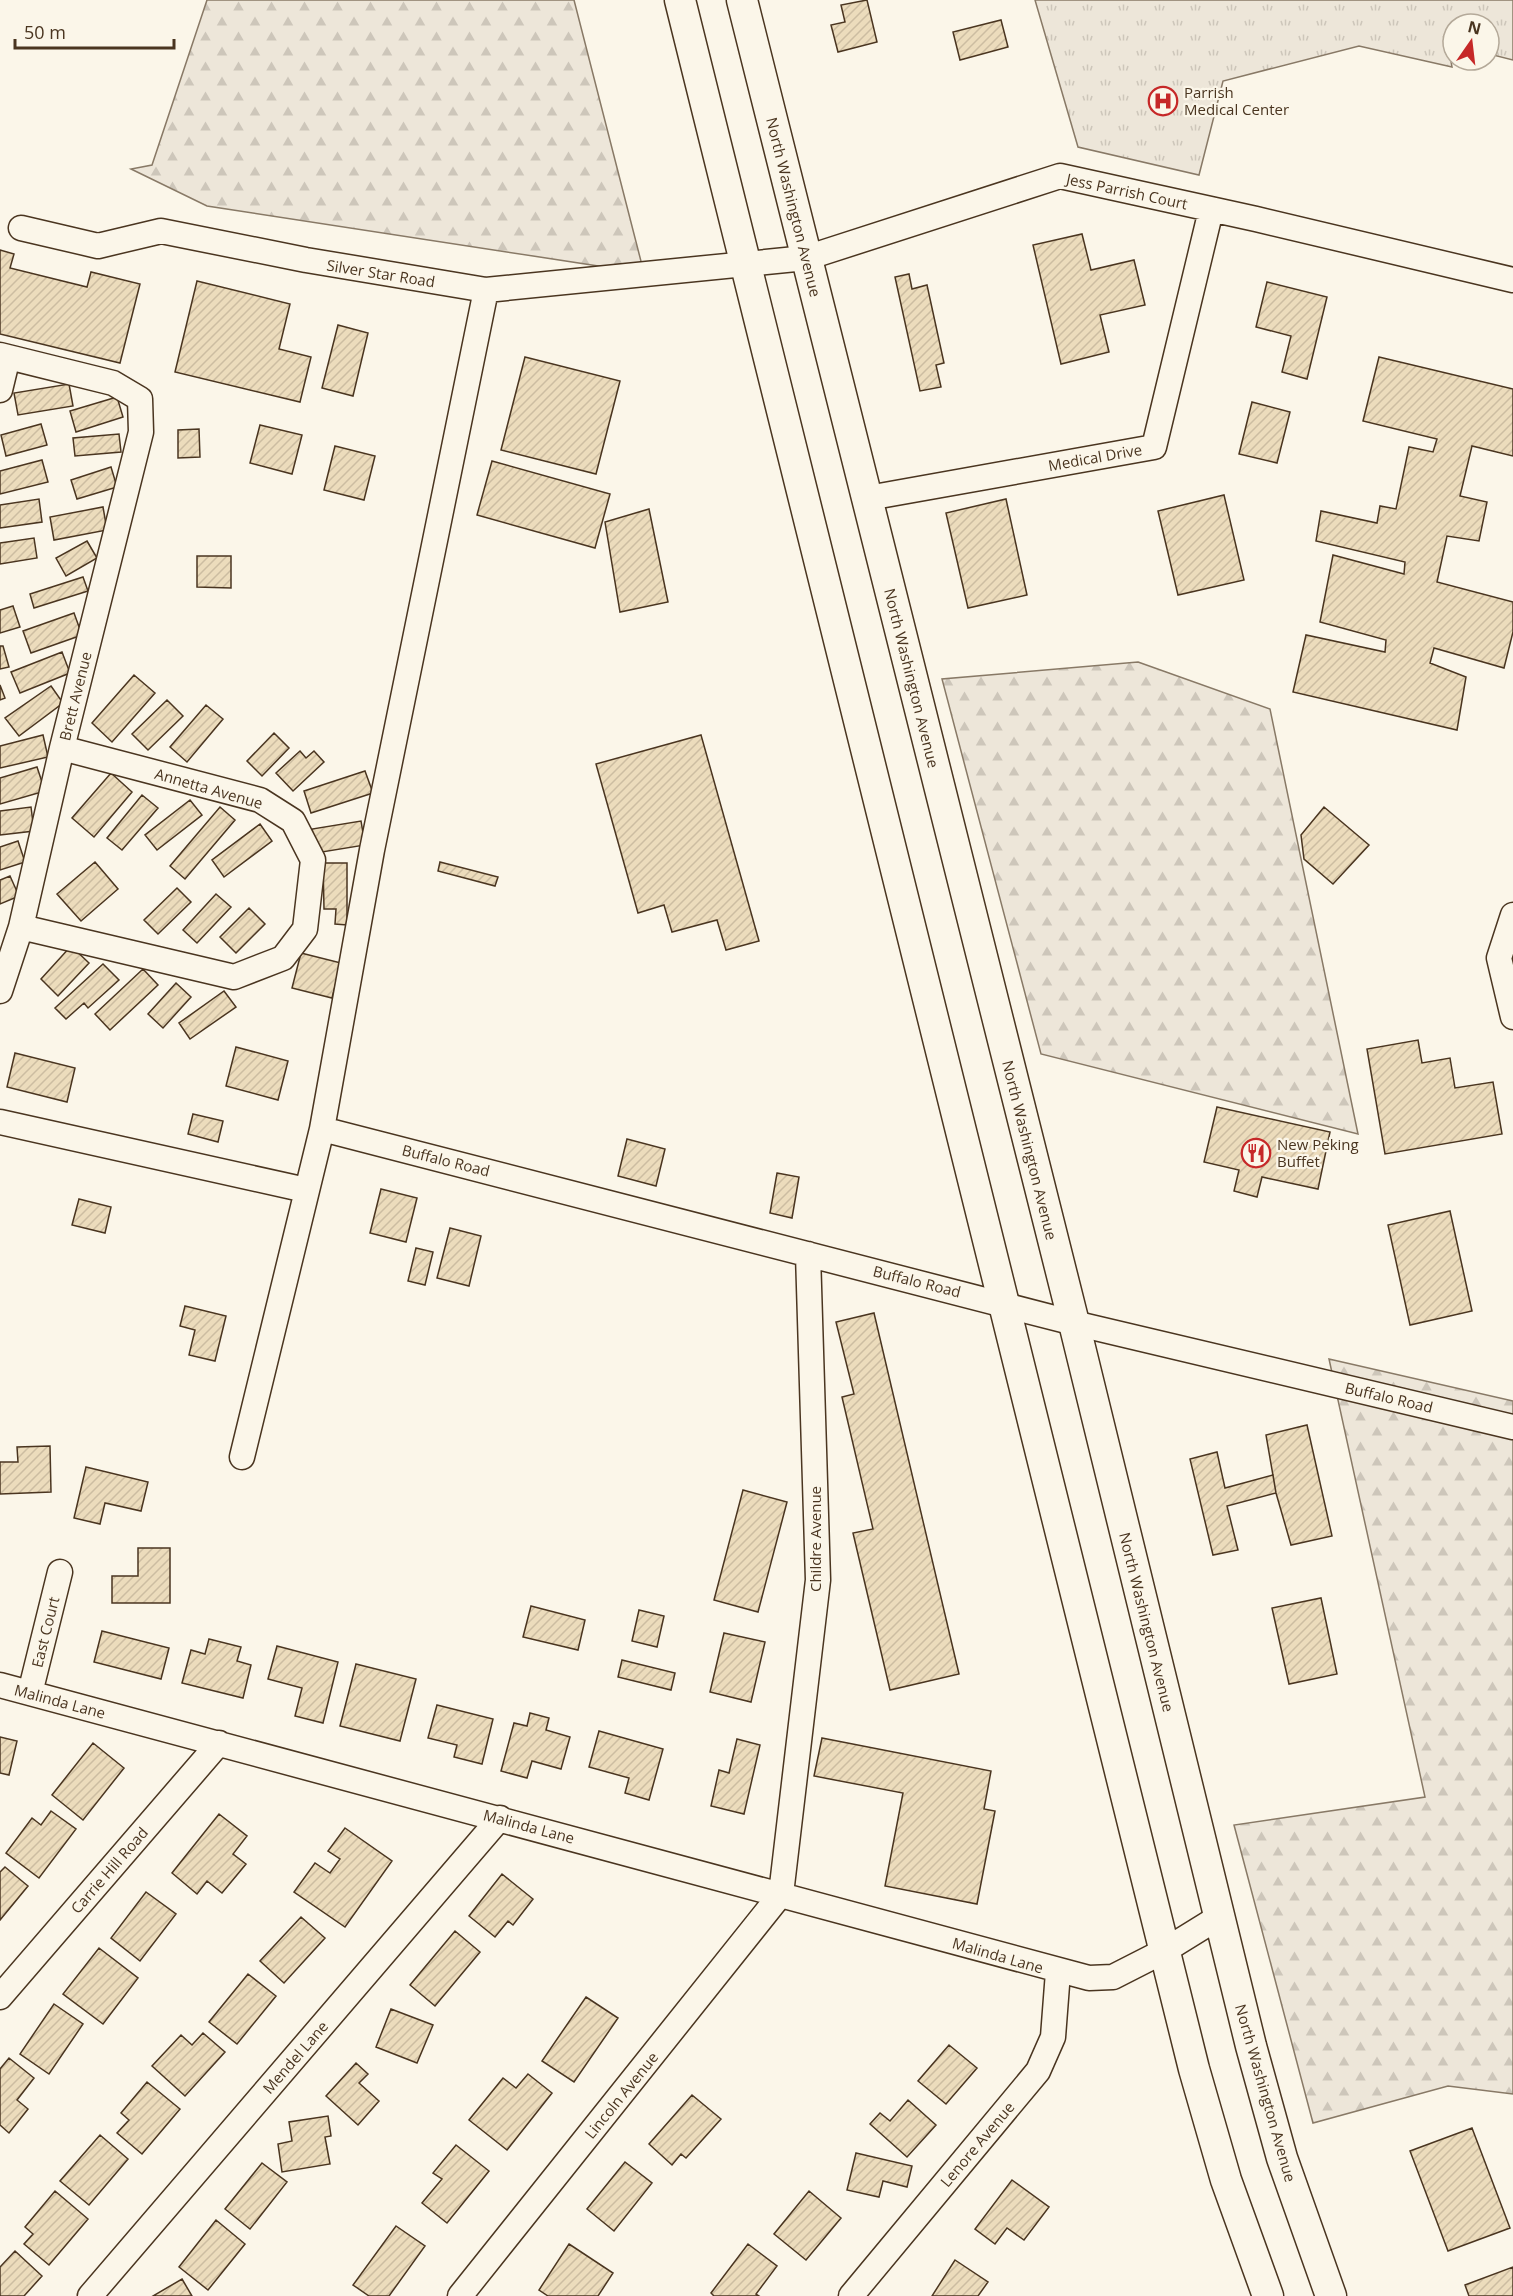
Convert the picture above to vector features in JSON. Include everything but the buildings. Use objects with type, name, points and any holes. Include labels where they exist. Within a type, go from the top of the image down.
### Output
[{"type":"main road","points":[[680,0],[1164,1951],[1210,2127],[1268,2296]]},
{"type":"main road","name":"North Washington Avenue","points":[[742,0],[1074,1323],[1251,2046],[1282,2158],[1331,2296]]},
{"type":"street","name":"Jess Parrish Court","points":[[746,265],[806,258],[1060,176],[1513,280]]},
{"type":"street","name":"Medical Drive","points":[[868,498],[1154,447],[1211,210]]},
{"type":"street","name":"Silver Star Road","points":[[21,228],[98,246],[161,231],[306,260],[486,290],[746,265]]},
{"type":"street","points":[[242,1457],[322,1129],[372,850],[486,290]]},
{"type":"street","points":[[0,390],[4,356]]},
{"type":"street","name":"Brett Avenue","points":[[0,991],[21,927],[62,748],[141,432],[140,399],[113,383],[4,356]]},
{"type":"street","name":"Annetta Avenue","points":[[21,927],[234,977],[283,958],[305,929],[313,860],[293,821],[260,800],[62,748]]},
{"type":"street","points":[[1513,915],[1499,958],[1513,1017]]},
{"type":"street","points":[[0,1122],[306,1190]]},
{"type":"street","name":"Buffalo Road","points":[[322,1129],[1004,1303],[1074,1323],[1513,1426]]},
{"type":"street","name":"Childre Avenue","points":[[781,1894],[818,1580],[808,1254]]},
{"type":"street","name":"East Court","points":[[30,1693],[60,1572]]},
{"type":"street","name":"Malinda Lane","points":[[0,1685],[781,1894],[1058,1972],[1089,1978],[1113,1977],[1164,1951],[1219,1917]]},
{"type":"street","name":"Carrie Hill Road","points":[[0,1997],[219,1743]]},
{"type":"street","name":"Mendel Lane","points":[[90,2296],[500,1818]]},
{"type":"street","name":"Lincoln Avenue","points":[[460,2296],[781,1894]]},
{"type":"street","name":"Lenore Avenue","points":[[851,2296],[1038,2071],[1053,2037],[1058,1972]]},
{"type":"green space","points":[[207,0],[574,0],[644,273],[207,206],[131,169],[152,165]]},
{"type":"green space","points":[[1035,0],[1513,0],[1513,60],[1501,57],[1501,12],[1441,12],[1441,65],[1359,46],[1223,81],[1199,175],[1078,147]]},
{"type":"green space","points":[[1138,662],[1270,709],[1358,1134],[1041,1054],[942,679]]},
{"type":"green space","points":[[1329,1359],[1513,1401],[1513,2094],[1448,2086],[1313,2123],[1234,1825],[1425,1797]]},
{"type":"place","name":"Parrish Medical Center","points":[[1163,101]]},
{"type":"place","name":"New Peking Buffet","points":[[1256,1153]]}]
